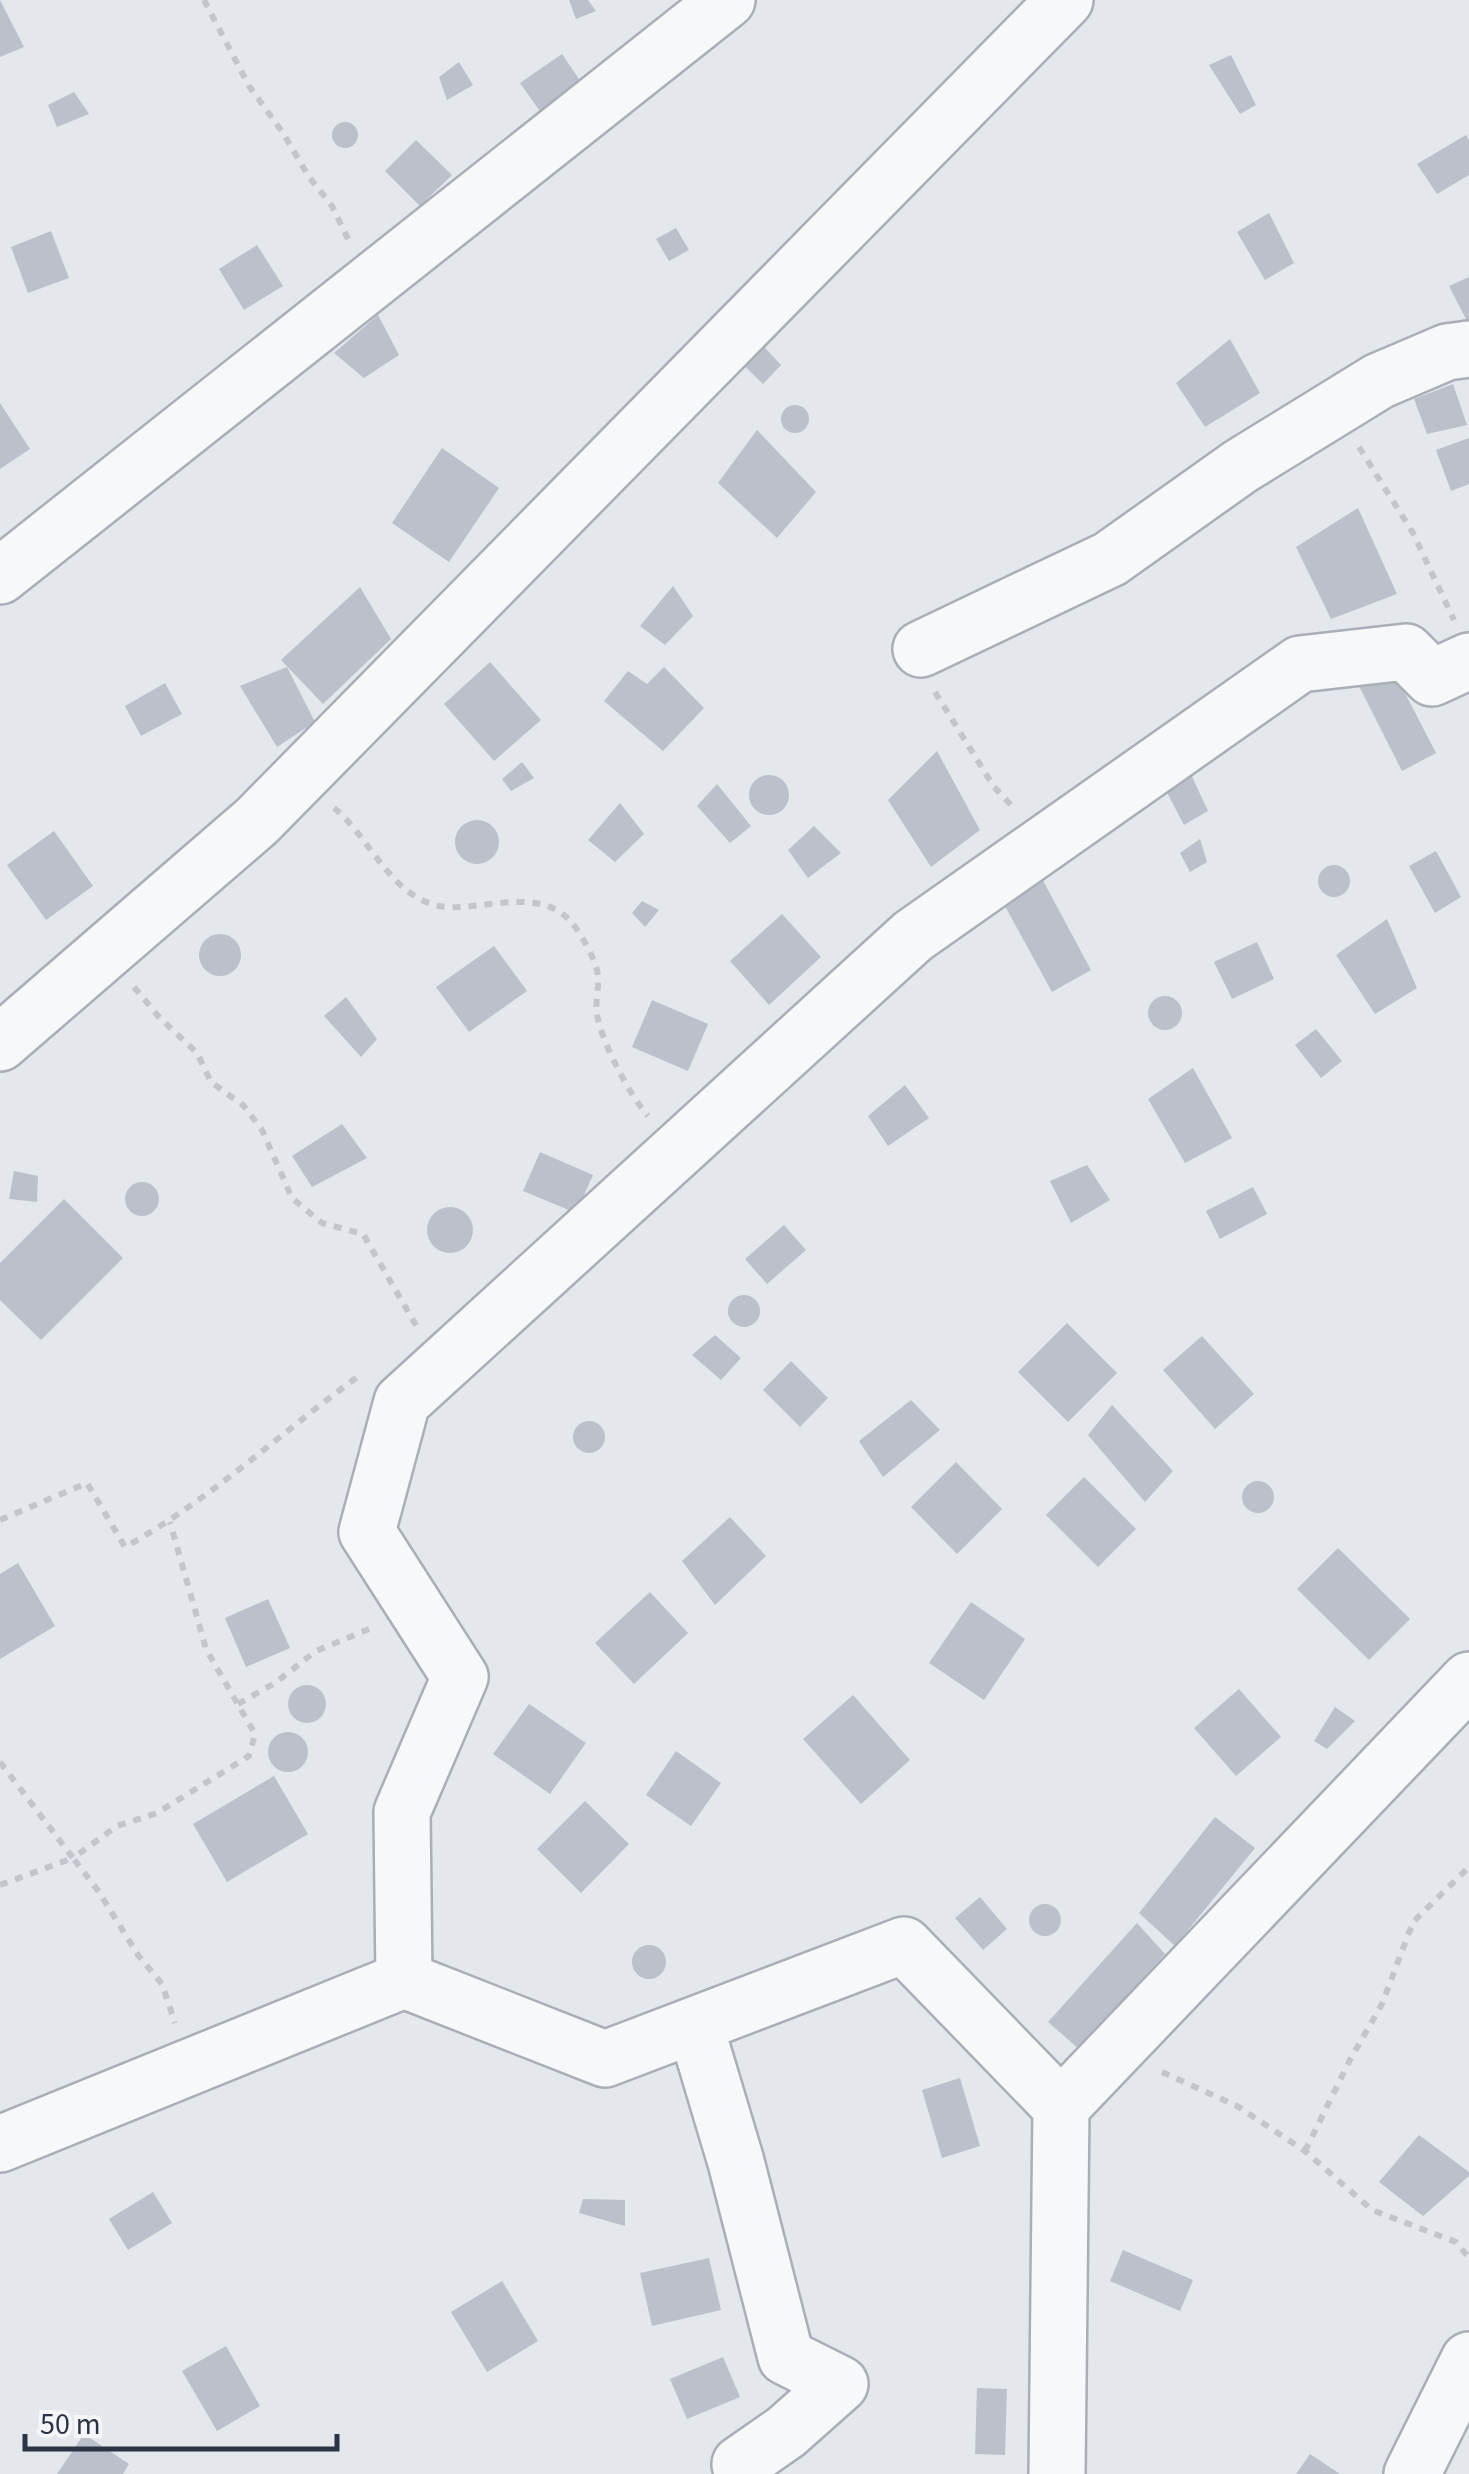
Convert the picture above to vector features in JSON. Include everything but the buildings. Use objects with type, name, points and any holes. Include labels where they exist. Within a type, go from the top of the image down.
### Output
[{"type":"street","points":[[0,576],[727,0]]},
{"type":"street","points":[[0,1043],[258,821],[1066,0]]},
{"type":"street","points":[[928,670],[1110,559],[1241,466],[1379,381],[1447,352],[1469,349]]},
{"type":"street","points":[[404,1980],[402,1812],[460,1677],[367,1532],[402,1402],[914,936],[1300,664],[1406,652],[1432,678],[1465,647]]},
{"type":"street","points":[[1057,2474],[1061,2108],[1469,1680]]},
{"type":"street","points":[[0,2144],[404,1980],[606,2059],[904,1945],[1061,2108]]},
{"type":"street","points":[[696,2025],[786,2356],[840,2384],[786,2432],[740,2464],[742,2474]]},
{"type":"street","points":[[1412,2474],[1469,2360]]},
{"type":"path","points":[[204,0],[248,86],[283,133],[308,177],[332,206],[373,280]]},
{"type":"path","points":[[1336,408],[1413,534],[1465,647]]},
{"type":"path","points":[[928,670],[994,787],[1018,812],[1036,850]]},
{"type":"path","points":[[298,779],[344,816],[367,848],[421,900],[440,906],[538,904],[570,920],[598,972],[597,1015],[630,1096],[679,1150]]},
{"type":"path","points":[[108,950],[159,1017],[197,1053],[211,1082],[244,1106],[262,1130],[292,1198],[322,1223],[363,1234],[412,1321],[444,1364]]},
{"type":"path","points":[[0,1520],[87,1483],[125,1547],[170,1522],[375,1365]]},
{"type":"path","points":[[0,1885],[73,1858],[117,1826],[157,1813],[249,1756],[255,1734],[206,1649],[170,1522]]},
{"type":"path","points":[[238,1704],[275,1683],[316,1651],[417,1610]]},
{"type":"path","points":[[0,1762],[162,1984],[190,2066]]},
{"type":"path","points":[[1305,2151],[1382,2004],[1413,1922],[1469,1866]]},
{"type":"path","points":[[1114,2052],[1237,2106],[1305,2151],[1372,2210],[1456,2242],[1469,2258]]}]
